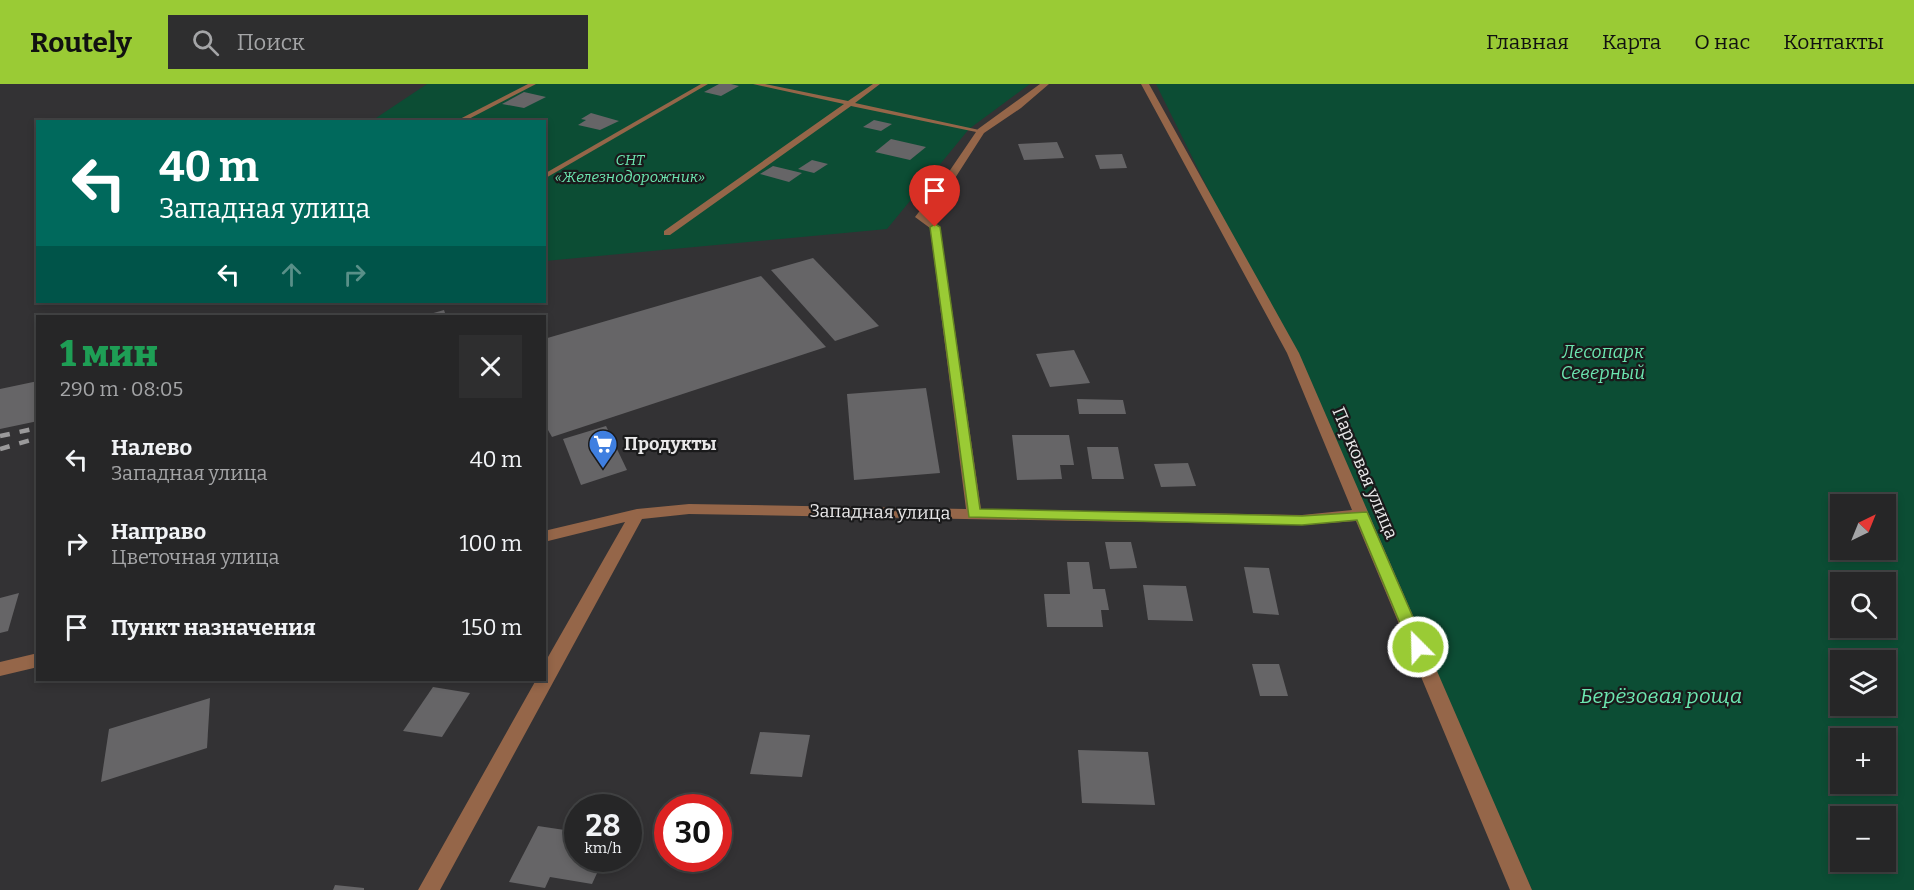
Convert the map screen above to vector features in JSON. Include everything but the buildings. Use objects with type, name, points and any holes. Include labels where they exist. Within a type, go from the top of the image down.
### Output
[{"type":"street","points":[[974,514],[935,227],[920,217],[946,184],[981,131],[1045,84]]},
{"type":"street","name":"Парковая улица","points":[[1145,84],[1293,353],[1521,890]]},
{"type":"street","name":"Западная улица","points":[[546,537],[637,514],[689,509],[1302,520],[1362,515]]},
{"type":"street","points":[[546,678],[637,514]]},
{"type":"street","points":[[0,669],[36,660]]},
{"type":"street","points":[[429,890],[545,681]]},
{"type":"lane","points":[[461,120],[533,84]]},
{"type":"lane","points":[[546,176],[705,84]]},
{"type":"lane","points":[[756,84],[981,131]]},
{"type":"lane","points":[[668,233],[877,84]]},
{"type":"green space","name":"СНТ «Железнодорожник»","points":[[427,84],[1030,84],[969,129],[887,229],[546,261],[546,120],[373,120]]},
{"type":"green space","name":"Лесопарк Северный","points":[[1156,84],[1914,84],[1914,890],[1532,890],[1313,393],[1239,252]]},
{"type":"railway","points":[[0,436],[36,428]]},
{"type":"railway","points":[[0,449],[36,439]]},
{"type":"place","name":"Продукты","points":[[603,470]]},
{"type":"route","points":[[935,227],[974,514],[1302,520],[1336,519],[1362,515],[1418,647]]},
{"type":"park label","name":"Берёзовая роща","points":[[1661,696]]}]
